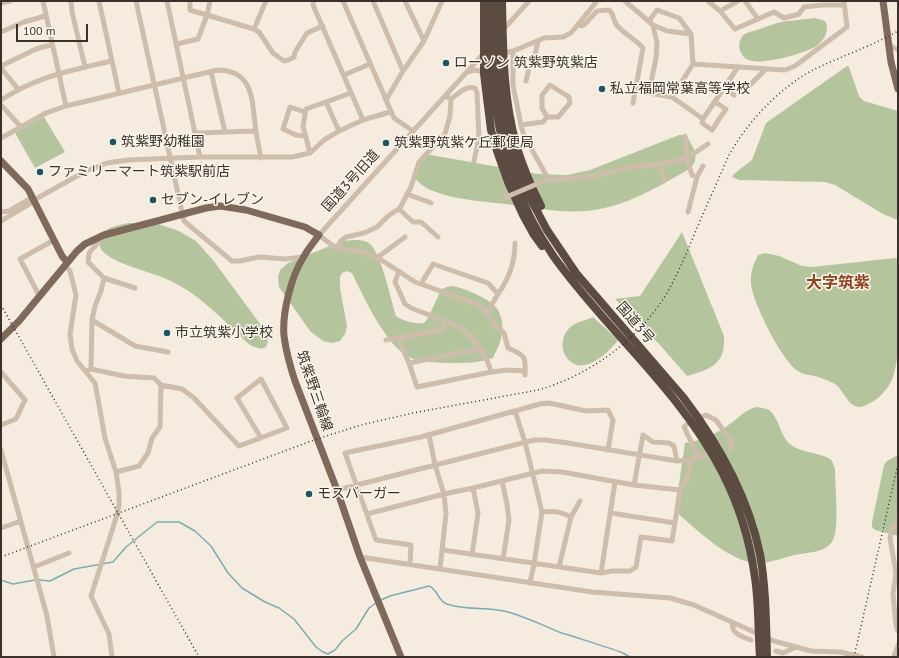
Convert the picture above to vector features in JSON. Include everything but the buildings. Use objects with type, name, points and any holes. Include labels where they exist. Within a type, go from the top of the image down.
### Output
[{"type":"highway","points":[[484,1],[484,53],[492,77]]},
{"type":"highway","name":"国道3号","points":[[491,1],[490,58],[498,125],[508,164],[521,197],[547,245],[577,286],[691,420],[710,449],[723,473],[738,506],[752,553],[767,657]]},
{"type":"highway","name":"国道3号","points":[[498,1],[497,29],[492,77],[515,163],[528,194],[547,230],[576,273],[607,311],[683,397],[699,418],[730,471],[745,504],[760,554],[763,579],[763,637],[760,657]]},
{"type":"highway","points":[[502,1],[503,53],[506,95],[516,143],[527,177],[545,216],[576,273]]},
{"type":"main road","points":[[883,1],[894,77],[898,89]]},
{"type":"main road","points":[[1,161],[28,189],[66,263]]},
{"type":"main road","points":[[1,339],[14,327],[66,263],[85,244],[104,234],[206,208],[220,206],[233,207],[305,227],[319,235]]},
{"type":"main road","name":"筑紫野三輪線","points":[[319,235],[303,257],[296,271],[289,293],[284,334],[289,364],[398,656]]},
{"type":"street","points":[[1,3],[10,1]]},
{"type":"street","points":[[43,1],[45,16],[66,106]]},
{"type":"street","points":[[70,1],[85,67]]},
{"type":"street","points":[[98,1],[119,93]]},
{"type":"street","points":[[136,1],[184,221],[232,261],[259,257],[285,259],[303,257]]},
{"type":"street","points":[[167,1],[200,157]]},
{"type":"street","points":[[190,1],[190,10],[254,29],[259,32],[273,52],[284,61],[294,57],[295,52],[307,33],[323,26]]},
{"type":"street","points":[[177,44],[198,39],[207,15],[210,1]]},
{"type":"street","points":[[254,29],[266,1]]},
{"type":"street","points":[[314,1],[313,5],[363,120]]},
{"type":"street","points":[[343,1],[390,112],[394,118],[413,131]]},
{"type":"street","points":[[373,1],[403,71]]},
{"type":"street","points":[[405,1],[424,42]]},
{"type":"street","points":[[436,1],[439,7]]},
{"type":"street","points":[[386,100],[403,71],[424,42],[442,1]]},
{"type":"street","name":"国道3号旧道","points":[[319,235],[413,131],[449,97],[466,72],[529,1]]},
{"type":"street","points":[[503,53],[513,51],[544,38],[563,37],[571,33],[597,1]]},
{"type":"street","points":[[625,1],[651,23],[667,30],[691,34]]},
{"type":"street","points":[[693,64],[785,70],[795,66],[847,27],[844,3],[821,3],[804,7],[799,14],[784,18],[774,12],[735,29],[720,11],[708,1]]},
{"type":"street","points":[[720,11],[738,1]]},
{"type":"street","points":[[745,1],[758,19]]},
{"type":"street","points":[[578,24],[581,26],[584,25],[597,11],[606,9],[609,10],[612,12],[616,23],[620,28],[643,48],[633,103]]},
{"type":"street","points":[[672,97],[693,64],[691,34],[680,18],[657,10],[651,23],[657,43],[656,58],[649,93],[672,97],[703,119]]},
{"type":"street","points":[[1,32],[24,22],[45,16]]},
{"type":"street","points":[[526,81],[530,64],[534,60],[538,41]]},
{"type":"street","points":[[18,89],[1,67],[29,52],[52,45]]},
{"type":"street","points":[[889,45],[898,50]]},
{"type":"street","points":[[513,51],[513,85],[521,125],[524,136],[546,181]]},
{"type":"street","points":[[1,100],[18,89],[58,73],[111,61]]},
{"type":"street","points":[[344,75],[370,64]]},
{"type":"street","points":[[715,102],[726,109],[712,130],[702,123],[703,119],[738,66]]},
{"type":"street","points":[[751,84],[766,68]]},
{"type":"street","points":[[466,72],[473,69],[480,70],[492,77]]},
{"type":"street","points":[[1,138],[46,113],[66,106],[217,70],[225,70],[234,72],[243,78],[252,95],[261,158]]},
{"type":"street","points":[[211,72],[225,132]]},
{"type":"street","points":[[550,85],[568,97],[570,103],[558,117],[547,117],[542,108],[542,95],[550,85]]},
{"type":"street","points":[[337,249],[340,242],[346,237],[364,233],[377,227],[388,216],[399,209],[420,162],[445,134],[450,116],[449,97],[472,87],[475,88],[477,92],[479,138],[474,161]]},
{"type":"street","points":[[724,88],[734,94]]},
{"type":"street","points":[[310,153],[303,126],[306,109],[351,93]]},
{"type":"street","points":[[326,102],[338,131]]},
{"type":"street","points":[[1,105],[21,127]]},
{"type":"street","points":[[305,136],[283,129],[290,107],[306,112]]},
{"type":"street","points":[[1,212],[9,211],[86,171],[107,163],[128,160],[200,157],[292,157],[310,153],[324,140],[338,131],[363,120],[390,112]]},
{"type":"street","points":[[521,125],[543,122],[547,117]]},
{"type":"street","points":[[196,133],[256,131]]},
{"type":"street","points":[[685,136],[687,158],[692,175],[697,176]]},
{"type":"street","points":[[504,198],[546,181],[589,177],[631,166],[660,164],[687,158],[708,144]]},
{"type":"street","points":[[660,164],[664,180]]},
{"type":"street","points":[[688,212],[697,176],[703,166]]},
{"type":"street","points":[[407,194],[431,203]]},
{"type":"street","points":[[1,221],[34,199]]},
{"type":"street","points":[[399,209],[413,222],[421,222],[438,237]]},
{"type":"street","points":[[104,234],[89,253],[88,262],[104,278],[134,288]]},
{"type":"street","points":[[319,235],[337,249],[363,252],[378,257],[415,282],[477,304],[504,333],[508,348],[522,355],[525,360],[525,373],[508,370],[491,372],[418,387],[398,338]]},
{"type":"street","points":[[378,257],[404,237]]},
{"type":"street","points":[[40,296],[20,259],[54,240]]},
{"type":"street","points":[[487,313],[505,285],[515,255],[515,243]]},
{"type":"street","points":[[66,263],[70,271],[76,295],[70,334],[72,349],[77,361],[89,370],[96,383],[105,438],[116,472],[119,492],[119,505],[114,524],[101,560],[91,596],[109,634],[112,657]]},
{"type":"street","points":[[422,284],[434,264],[488,284],[498,294]]},
{"type":"street","points":[[399,271],[395,282],[405,304],[411,308],[460,327],[466,332],[489,362],[491,372]]},
{"type":"street","points":[[89,370],[92,320],[104,278]]},
{"type":"street","points":[[92,320],[135,346],[168,352]]},
{"type":"street","points":[[386,340],[442,330],[445,321]]},
{"type":"street","points":[[409,363],[480,349]]},
{"type":"street","points":[[89,370],[124,376],[154,378],[161,385],[182,389],[194,398],[239,446],[261,438],[287,428],[261,379],[237,398],[261,438]]},
{"type":"street","points":[[1,372],[25,400],[16,419],[1,425]]},
{"type":"street","points":[[116,472],[139,466],[148,453],[152,438],[160,427],[161,385]]},
{"type":"street","points":[[410,564],[411,545],[376,540],[345,453],[429,435],[540,404],[549,403],[586,411],[608,410],[612,420],[608,450]]},
{"type":"street","points":[[515,411],[542,512],[530,583]]},
{"type":"street","points":[[699,418],[706,415],[716,420],[732,443],[730,450]]},
{"type":"street","points":[[337,490],[534,440],[546,440],[677,461],[690,460],[701,457],[684,427],[691,420]]},
{"type":"street","points":[[429,435],[435,465],[444,494],[446,514],[440,568]]},
{"type":"street","points":[[634,485],[643,435],[653,442],[669,443],[674,446],[677,461]]},
{"type":"street","points":[[1,450],[47,616],[54,657]]},
{"type":"street","points":[[443,550],[601,573],[612,571],[630,571],[636,567],[641,537],[672,541],[680,490],[688,477],[690,460]]},
{"type":"street","points":[[367,514],[542,471],[562,472],[634,485],[680,490]]},
{"type":"street","points":[[502,481],[509,520],[503,559]]},
{"type":"street","points":[[601,573],[615,482]]},
{"type":"street","points":[[472,555],[478,513],[473,488]]},
{"type":"street","points":[[559,567],[571,517],[580,501]]},
{"type":"street","points":[[542,512],[562,512],[571,517]]},
{"type":"street","points":[[611,513],[675,524]]},
{"type":"street","points":[[1,528],[21,521]]},
{"type":"street","points":[[898,521],[892,529],[890,538],[896,573],[894,594],[896,625],[898,631]]},
{"type":"street","points":[[34,567],[69,553]]},
{"type":"street","points":[[360,557],[592,592],[670,598],[694,605],[774,642],[811,651],[840,652],[862,657]]},
{"type":"street","points":[[732,622],[734,632],[751,640]]},
{"type":"street","points":[[894,657],[898,645]]},
{"type":"street","points":[[776,651],[783,653],[797,647]]},
{"type":"green space","points":[[814,18],[825,21],[827,31],[823,40],[813,48],[786,57],[759,62],[746,59],[739,48],[740,41],[746,33],[786,21]]},
{"type":"green space","points":[[847,66],[849,67],[859,96],[864,101],[898,111],[898,220],[883,214],[835,185],[825,182],[739,180],[732,177],[752,160],[766,123]]},
{"type":"green space","points":[[44,117],[65,152],[35,168],[15,133]]},
{"type":"green space","points":[[679,135],[684,135],[688,138],[694,150],[696,156],[694,164],[691,168],[639,196],[616,205],[593,210],[555,210],[460,198],[430,190],[418,182],[414,177],[423,156],[431,155],[538,174],[567,175],[590,170]]},
{"type":"green space","points":[[128,223],[158,224],[179,231],[196,241],[213,260],[266,332],[268,342],[265,348],[250,345],[210,307],[188,291],[164,278],[128,266],[103,252],[99,241],[103,232],[112,227]]},
{"type":"green space","points":[[682,232],[724,336],[724,346],[719,360],[703,371],[687,376],[660,345],[615,299],[640,296]]},
{"type":"green space","points":[[362,240],[369,243],[378,256],[396,316],[402,319],[413,323],[424,323],[428,318],[441,290],[451,286],[463,289],[484,298],[495,306],[501,316],[502,335],[493,358],[477,362],[450,363],[430,362],[411,358],[393,344],[369,307],[352,273],[347,271],[342,273],[340,277],[340,288],[347,326],[345,334],[340,341],[332,343],[323,341],[310,331],[279,287],[278,277],[280,270],[288,263],[342,241]]},
{"type":"green space","points":[[765,253],[779,256],[802,266],[812,267],[895,258],[898,259],[897,358],[892,380],[878,398],[864,406],[855,406],[835,384],[800,372],[791,365],[769,331],[753,293],[751,273],[753,266],[758,255]]},
{"type":"green space","points":[[593,317],[618,340],[611,349],[600,358],[588,364],[577,365],[567,358],[564,352],[563,340],[568,329],[573,325]]},
{"type":"green space","points":[[757,407],[768,409],[772,413],[787,441],[794,447],[828,458],[833,463],[835,469],[836,524],[834,538],[824,549],[761,563],[750,562],[739,559],[715,544],[675,511],[685,443],[704,438],[715,433],[726,427],[746,411]]},
{"type":"green space","points":[[898,456],[898,536],[875,530],[872,527],[884,465],[887,461]]},
{"type":"waterway","points":[[39,580],[50,581],[74,569],[113,562],[126,547],[157,522],[179,522],[195,531],[211,546],[228,573],[242,588],[265,602],[279,608],[294,619],[316,647],[323,652],[328,654],[335,650],[342,641],[356,629],[369,608],[376,603]]},
{"type":"waterway","points":[[1,580],[13,584],[35,580]]},
{"type":"waterway","points":[[381,600],[390,596],[429,586],[444,603],[462,607],[493,609],[508,612],[559,632],[623,653],[630,657]]},
{"type":"railway","points":[[1,557],[314,440],[361,425],[413,413],[538,390],[575,376],[609,355],[625,343],[639,329],[664,298],[680,267],[728,157],[744,131],[754,119],[777,95],[802,76],[898,31]]},
{"type":"railway","points":[[1,305],[199,657]]},
{"type":"railway","points":[[854,657],[898,464]]},
{"type":"place","name":"ローソン 筑紫野筑紫店","points":[[446,63]]},
{"type":"place","name":"私立福岡常葉高等学校","points":[[602,89]]},
{"type":"place","name":"筑紫野幼稚園","points":[[113,142]]},
{"type":"place","name":"筑紫野筑紫ケ丘郵便局","points":[[386,143]]},
{"type":"place","name":"ファミリーマート筑紫駅前店","points":[[40,172]]},
{"type":"place","name":"セブン-イレブン","points":[[153,200]]},
{"type":"place","name":"市立筑紫小学校","points":[[167,333]]},
{"type":"place","name":"モスバーガー","points":[[309,494]]},
{"type":"district","name":"大字筑紫","points":[[838,283]]}]
